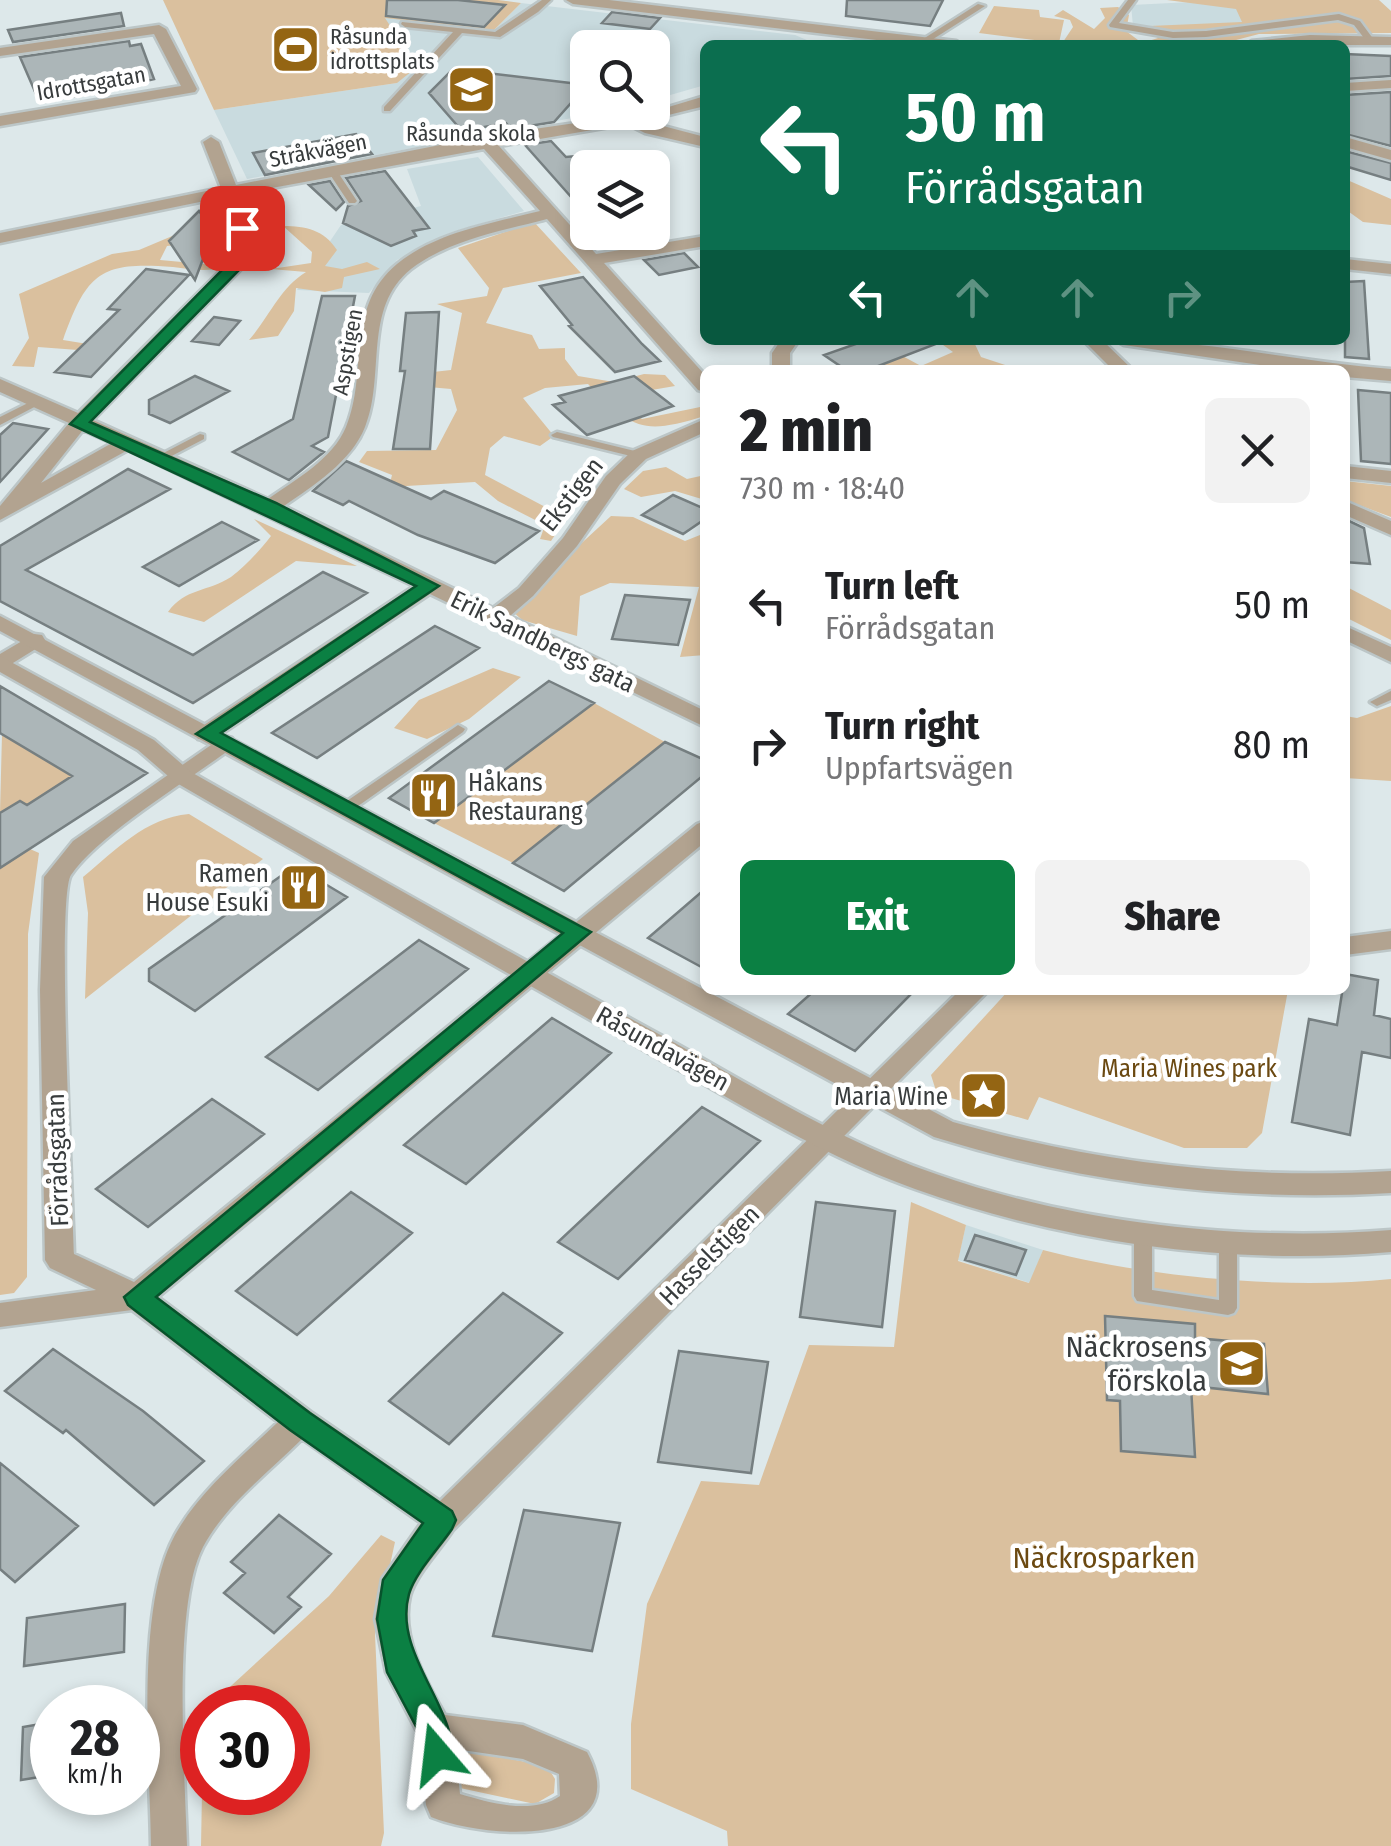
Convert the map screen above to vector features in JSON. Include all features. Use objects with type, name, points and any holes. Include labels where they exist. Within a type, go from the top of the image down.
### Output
[{"type":"street","points":[[573,0],[915,40]]},
{"type":"street","points":[[706,16],[713,0]]},
{"type":"street","name":"Idrottsgatan","points":[[0,52],[158,29],[190,90],[0,122]]},
{"type":"street","points":[[851,40],[860,34]]},
{"type":"street","points":[[1293,40],[1391,41]]},
{"type":"street","points":[[1350,86],[1391,84]]},
{"type":"street","name":"Stråkvägen","points":[[670,110],[700,102]]},
{"type":"street","name":"Stråkvägen","points":[[0,238],[332,170],[570,129]]},
{"type":"street","points":[[650,130],[700,141]]},
{"type":"street","points":[[42,482],[79,424],[240,261],[242,228],[234,190],[211,142]]},
{"type":"street","points":[[486,142],[700,381]]},
{"type":"street","points":[[1350,143],[1391,155]]},
{"type":"street","name":"Aspstigen","points":[[270,507],[336,459],[349,442],[357,425],[378,302],[396,274],[412,261],[470,236],[547,214]]},
{"type":"street","points":[[588,260],[700,243]]},
{"type":"street","points":[[1350,265],[1391,269]]},
{"type":"street","points":[[1097,345],[1119,365]]},
{"type":"street","points":[[1159,345],[1297,365]]},
{"type":"street","points":[[1350,371],[1391,375]]},
{"type":"street","name":"Erik Sandbergs gata","points":[[0,386],[270,507],[700,718]]},
{"type":"street","name":"Ekstigen","points":[[494,618],[526,592],[570,542],[613,480],[640,455],[700,427]]},
{"type":"street","points":[[5,511],[42,482],[124,444]]},
{"type":"street","points":[[1350,472],[1391,476]]},
{"type":"street","points":[[1350,509],[1377,518],[1391,530]]},
{"type":"street","name":"Förrådsgatan","points":[[430,586],[215,738],[183,777],[82,847],[64,864],[55,891],[60,1260],[137,1297],[300,1421],[442,1520]]},
{"type":"street","points":[[0,622],[944,1130],[1028,1155],[1146,1180],[1295,1190],[1391,1182]]},
{"type":"street","points":[[1350,635],[1391,656]]},
{"type":"street","points":[[0,664],[34,640]]},
{"type":"street","name":"Råsundavägen","points":[[0,664],[146,746],[183,777],[529,975],[827,1138],[953,1192],[1144,1234],[1228,1243],[1334,1247],[1391,1241]]},
{"type":"street","points":[[0,1315],[137,1297],[700,832]]},
{"type":"street","points":[[1350,945],[1391,940]]},
{"type":"street","name":"Hasselstigen","points":[[442,1520],[971,995]]},
{"type":"street","points":[[169,1846],[174,1593],[184,1550],[202,1520],[300,1421]]},
{"type":"street","points":[[435,1730],[403,1672],[392,1619],[394,1590],[442,1520]]},
{"type":"lane","points":[[405,24],[497,35],[514,18],[535,13],[547,0]]},
{"type":"lane","points":[[1132,0],[1114,25],[1173,35],[1206,34],[1339,17],[1357,23],[1370,40]]},
{"type":"lane","points":[[926,40],[981,6]]},
{"type":"lane","points":[[387,110],[459,31]]},
{"type":"lane","points":[[332,170],[352,202]]},
{"type":"lane","points":[[0,422],[36,402]]},
{"type":"lane","points":[[557,436],[640,455]]},
{"type":"lane","points":[[158,459],[200,437]]},
{"type":"lane","points":[[1377,702],[1391,695]]},
{"type":"lane","points":[[346,808],[458,729]]},
{"type":"lane","points":[[1144,1234],[1143,1296],[1228,1308],[1228,1243]]},
{"type":"shaded area","points":[[1232,0],[1321,15],[1170,32],[1133,26],[1131,5]]},
{"type":"shaded area","name":"Råsunda skola","points":[[521,3],[795,35],[807,40],[700,40],[700,86],[670,95],[670,30],[570,30],[570,118],[247,179],[214,110],[397,83],[384,17],[494,30]]},
{"type":"shaded area","points":[[478,157],[524,211],[452,232],[397,260],[369,293],[297,290],[341,225],[421,206],[407,169]]},
{"type":"shaded area","points":[[966,1225],[1043,1250],[1030,1283],[958,1260]]},
{"type":"green space","name":"Råsunda idrottsplats","points":[[163,0],[521,3],[494,30],[385,18],[417,67],[397,83],[214,110]]},
{"type":"green space","points":[[1167,0],[1379,0],[1391,11],[1391,33],[1152,40],[1158,38],[1149,26],[1242,22],[1236,9]]},
{"type":"green space","points":[[994,6],[1039,10],[1040,17],[1064,20],[1060,40],[979,33]]},
{"type":"green space","points":[[1118,7],[1129,15],[1126,31],[1138,40],[1064,40],[1073,27],[1070,20],[1054,16],[1063,10],[1094,29],[1105,18],[1100,8]]},
{"type":"green space","points":[[1350,181],[1391,199],[1391,225],[1363,222],[1350,213]]},
{"type":"green space","points":[[534,222],[581,273],[503,288],[486,323],[532,335],[539,349],[565,348],[565,359],[578,376],[614,382],[644,374],[665,375],[675,386],[640,392],[621,402],[642,419],[700,407],[700,417],[653,426],[628,419],[588,384],[545,388],[523,398],[554,436],[540,446],[504,436],[490,448],[485,475],[551,510],[561,526],[551,541],[540,539],[545,525],[498,501],[475,482],[389,487],[392,475],[359,462],[367,451],[436,450],[457,410],[451,389],[406,385],[406,375],[451,370],[462,313],[437,304],[487,296],[489,288],[458,248]]},
{"type":"green space","points":[[283,226],[307,228],[326,238],[337,250],[325,266],[342,269],[367,262],[380,269],[344,277],[342,288],[325,292],[296,288],[294,311],[278,336],[249,340],[282,295],[306,272],[271,269],[311,263],[312,252]]},
{"type":"green space","points":[[225,230],[226,246],[214,249],[206,242],[167,246],[160,260],[204,264],[219,255],[221,268],[128,266],[112,270],[89,286],[63,340],[94,345],[78,350],[38,347],[34,367],[12,366],[29,338],[19,294],[112,254],[139,250],[177,234]]},
{"type":"green space","points":[[851,345],[882,345],[919,365],[880,365]]},
{"type":"green space","points":[[943,345],[975,345],[981,357],[1005,365],[923,365],[953,352]]},
{"type":"green space","points":[[666,467],[687,479],[700,476],[700,498],[675,491],[641,497],[624,489],[643,471]]},
{"type":"green space","points":[[1350,482],[1391,486],[1391,517],[1350,502]]},
{"type":"green space","points":[[611,516],[633,517],[685,541],[700,535],[700,655],[680,657],[699,587],[610,583],[580,596],[577,636],[522,620],[510,609]]},
{"type":"green space","points":[[254,519],[357,566],[296,561],[204,622],[168,612],[189,594],[231,577],[252,558],[271,536]]},
{"type":"green space","points":[[1350,589],[1391,610],[1391,640],[1350,620]]},
{"type":"green space","points":[[493,668],[521,677],[469,719],[427,739],[394,728],[419,700]]},
{"type":"green space","points":[[594,703],[665,742],[513,863],[434,823]]},
{"type":"green space","points":[[1391,706],[1391,781],[1350,778],[1350,717]]},
{"type":"green space","points":[[2,734],[72,776],[27,805],[20,801],[0,813]]},
{"type":"green space","points":[[189,814],[263,859],[85,999],[88,913],[83,877],[145,829]]},
{"type":"green space","points":[[30,849],[39,853],[28,934],[27,1277],[14,1293],[0,1295],[0,868]]},
{"type":"green space","name":"Maria Wines park","points":[[1004,995],[1287,995],[1262,1133],[1247,1148],[1184,1148],[1039,1097],[1028,1120],[937,1094],[931,1075]]},
{"type":"green space","name":"Näckrosparken","points":[[911,1202],[966,1225],[958,1261],[1029,1283],[1043,1250],[1126,1267],[1216,1279],[1306,1283],[1391,1279],[1391,1846],[728,1846],[727,1831],[631,1789],[631,1724],[647,1604],[701,1481],[759,1485],[809,1345],[894,1347]]},
{"type":"green space","points":[[381,1535],[395,1542],[375,1634],[384,1833],[381,1846],[201,1846],[202,1815],[310,1815],[310,1685],[232,1685],[329,1596]]},
{"type":"green space","points":[[454,1748],[547,1766],[555,1779],[554,1793],[535,1804],[460,1788]]},
{"type":"building","points":[[387,0],[458,0],[505,5],[484,27],[386,16]]},
{"type":"building","points":[[847,0],[943,0],[930,26],[846,16]]},
{"type":"building","points":[[612,12],[660,18],[650,29],[602,23]]},
{"type":"building","points":[[121,13],[124,26],[13,42],[8,30]]},
{"type":"building","points":[[129,41],[130,46],[141,44],[154,79],[90,94],[39,101],[20,57]]},
{"type":"building","points":[[1350,54],[1391,56],[1391,76],[1350,79]]},
{"type":"building","points":[[453,69],[570,83],[570,104],[554,122],[511,129],[506,123],[462,131],[429,93]]},
{"type":"building","points":[[1391,92],[1391,146],[1350,135],[1350,95]]},
{"type":"building","points":[[356,134],[372,154],[265,175],[253,153]]},
{"type":"building","points":[[551,141],[570,157],[570,196],[525,145]]},
{"type":"building","points":[[1350,152],[1391,163],[1391,180],[1350,168]]},
{"type":"building","points":[[385,171],[429,228],[413,231],[416,236],[391,246],[343,223],[348,206],[361,201],[346,178]]},
{"type":"building","points":[[330,181],[344,202],[336,210],[309,185]]},
{"type":"building","points":[[199,211],[214,230],[195,280],[169,241]]},
{"type":"building","points":[[684,253],[698,267],[659,275],[644,260]]},
{"type":"building","points":[[146,269],[189,275],[91,377],[55,372],[119,310],[108,309]]},
{"type":"building","points":[[583,277],[660,361],[615,372],[569,326],[572,325],[540,286]]},
{"type":"building","points":[[1364,281],[1369,359],[1345,357],[1345,345],[1350,345],[1350,282]]},
{"type":"building","points":[[322,296],[355,296],[328,437],[312,446],[324,452],[289,480],[233,452],[293,419]]},
{"type":"building","points":[[439,312],[430,449],[393,449],[405,371],[400,371],[406,313]]},
{"type":"building","points":[[214,317],[240,321],[219,345],[192,341]]},
{"type":"building","points":[[853,345],[933,345],[881,365],[839,365],[824,355]]},
{"type":"building","points":[[195,376],[229,391],[170,423],[149,414],[149,400]]},
{"type":"building","points":[[634,376],[673,406],[587,435],[553,405],[565,402],[559,396]]},
{"type":"building","points":[[1358,390],[1391,393],[1391,464],[1361,461]]},
{"type":"building","points":[[13,423],[48,429],[0,482],[0,435]]},
{"type":"building","points":[[346,461],[431,499],[444,491],[539,531],[495,563],[418,535],[349,501],[343,505],[313,491]]},
{"type":"building","points":[[128,469],[170,489],[26,570],[193,655],[323,572],[367,593],[193,703],[0,601],[0,546]]},
{"type":"building","points":[[673,495],[700,507],[700,522],[683,534],[642,515]]},
{"type":"building","points":[[1350,521],[1364,528],[1370,564],[1350,562]]},
{"type":"building","points":[[222,522],[258,540],[179,586],[143,567]]},
{"type":"building","points":[[625,595],[690,600],[678,645],[612,639]]},
{"type":"building","points":[[435,626],[479,648],[317,758],[272,733]]},
{"type":"building","points":[[549,681],[594,703],[434,823],[389,798]]},
{"type":"building","points":[[0,686],[147,773],[0,868],[0,813],[20,801],[27,805],[72,776],[0,733]]},
{"type":"building","points":[[665,742],[700,758],[700,778],[564,891],[513,863]]},
{"type":"building","points":[[295,866],[347,897],[195,1011],[149,981],[149,969]]},
{"type":"building","points":[[700,893],[700,966],[648,938]]},
{"type":"building","points":[[419,940],[468,969],[318,1090],[266,1057]]},
{"type":"building","points":[[1350,975],[1378,980],[1374,1015],[1391,1019],[1391,1058],[1362,1052],[1350,1135],[1292,1122],[1309,1019],[1337,1025],[1342,995],[1350,995]]},
{"type":"building","points":[[809,995],[910,995],[855,1051],[788,1014]]},
{"type":"building","points":[[552,1018],[611,1053],[466,1184],[404,1145]]},
{"type":"building","points":[[212,1099],[264,1134],[148,1227],[96,1189]]},
{"type":"building","points":[[702,1107],[760,1141],[618,1279],[558,1242]]},
{"type":"building","points":[[351,1192],[412,1233],[297,1335],[236,1291]]},
{"type":"building","points":[[816,1202],[895,1211],[882,1327],[800,1317]]},
{"type":"building","points":[[975,1235],[1026,1250],[1016,1275],[965,1260]]},
{"type":"building","points":[[503,1293],[562,1333],[449,1444],[389,1401]]},
{"type":"building","points":[[1105,1316],[1195,1324],[1195,1338],[1264,1344],[1268,1394],[1191,1386],[1195,1457],[1121,1451],[1120,1401],[1107,1400]]},
{"type":"building","points":[[53,1349],[143,1411],[204,1461],[154,1505],[66,1430],[63,1433],[5,1391]]},
{"type":"building","points":[[679,1351],[768,1362],[751,1473],[658,1462]]},
{"type":"building","points":[[0,1463],[78,1526],[15,1582],[0,1569]]},
{"type":"building","points":[[524,1510],[620,1523],[592,1651],[493,1636]]},
{"type":"building","points":[[279,1515],[331,1554],[288,1597],[301,1607],[274,1633],[224,1593],[245,1573],[231,1562]]},
{"type":"building","points":[[125,1604],[124,1652],[24,1666],[27,1618]]},
{"type":"building","points":[[30,1726],[30,1779],[21,1780],[23,1727]]},
{"type":"place","name":"Råsunda idrottsplats","points":[[295,49]]},
{"type":"place","name":"Råsunda skola","points":[[471,89]]},
{"type":"place","name":"Håkans Restaurang","points":[[433,796]]},
{"type":"place","name":"Ramen House Esuki","points":[[304,887]]},
{"type":"place","name":"Maria Wine","points":[[983,1096]]},
{"type":"place","name":"Näckrosens förskola","points":[[1242,1364]]},
{"type":"route","points":[[242,228],[240,261],[79,424],[270,507],[430,586],[206,734],[579,932],[137,1297],[300,1421],[442,1520],[414,1554],[394,1590],[392,1619],[403,1672],[435,1730],[437,1754]]}]
